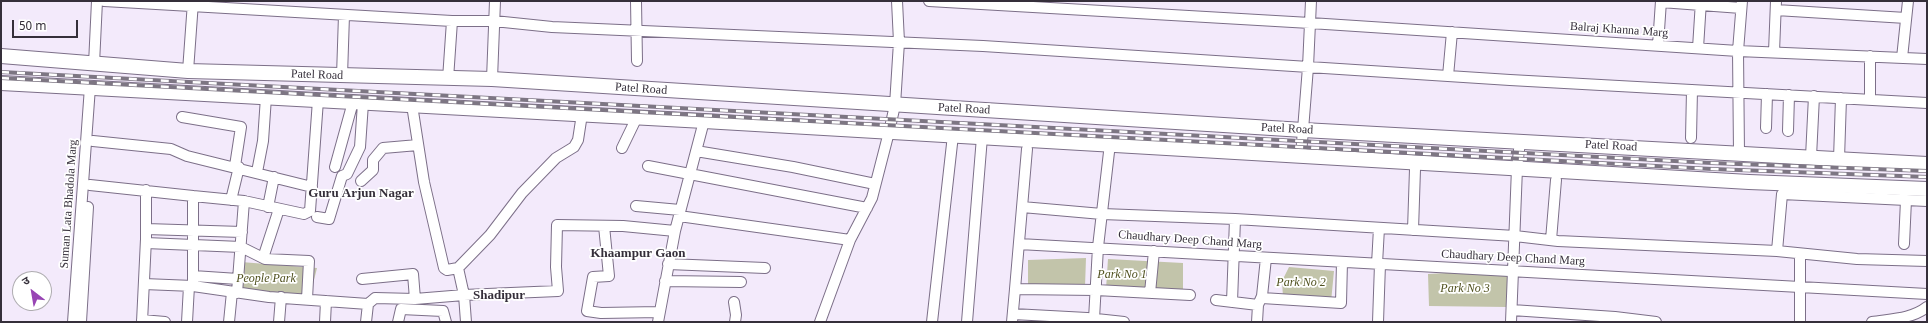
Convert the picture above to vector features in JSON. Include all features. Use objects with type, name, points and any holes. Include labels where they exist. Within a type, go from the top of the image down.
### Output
[{"type":"main road","name":"Patel Road","points":[[1,56],[188,71],[492,79],[1303,130],[1927,164]]},
{"type":"main road","name":"Patel Road","points":[[1,83],[953,135],[1749,182],[1927,189]]},
{"type":"street","points":[[94,64],[97,1]]},
{"type":"street","points":[[104,1],[193,4],[344,15],[494,22],[552,27],[899,42],[1448,76],[1927,103]]},
{"type":"street","points":[[492,79],[495,1]]},
{"type":"street","points":[[636,1],[637,61]]},
{"type":"street","points":[[820,322],[850,240],[867,208],[889,132],[895,105],[899,42],[896,1]]},
{"type":"street","name":"Balraj Khanna Marg","points":[[929,1],[1114,6],[1310,23],[1738,51],[1927,59]]},
{"type":"street","points":[[1301,155],[1308,67],[1311,1]]},
{"type":"street","points":[[1658,45],[1661,1],[1741,5],[1738,51],[1739,153]]},
{"type":"street","points":[[1902,58],[1908,1]]},
{"type":"street","points":[[1698,48],[1701,3]]},
{"type":"street","points":[[188,71],[193,4]]},
{"type":"street","points":[[1774,52],[1776,5],[1906,18]]},
{"type":"street","points":[[342,76],[344,15]]},
{"type":"street","points":[[448,79],[452,21]]},
{"type":"street","points":[[1448,76],[1452,32]]},
{"type":"street","points":[[1870,56],[1870,100]]},
{"type":"street","name":"Suman Lata Bhadola Marg","points":[[81,322],[93,142],[93,87]]},
{"type":"street","name":"Suman Lata Bhadola Marg","points":[[73,322],[93,87]]},
{"type":"street","points":[[1691,138],[1692,90]]},
{"type":"street","points":[[1766,128],[1767,94]]},
{"type":"street","points":[[1788,131],[1789,95]]},
{"type":"street","points":[[1811,157],[1814,96]]},
{"type":"street","points":[[258,172],[263,141],[266,97]]},
{"type":"street","points":[[1839,159],[1840,98]]},
{"type":"street","points":[[90,185],[244,201],[307,214],[310,211],[318,100]]},
{"type":"street","points":[[335,168],[358,102]]},
{"type":"street","points":[[316,218],[330,219],[342,176],[347,174],[360,147],[358,102]]},
{"type":"street","points":[[412,105],[418,145],[444,268],[447,270],[458,268],[490,235],[522,193],[556,158],[574,147],[578,140],[582,114]]},
{"type":"street","points":[[182,117],[241,127],[237,167],[231,200]]},
{"type":"street","points":[[622,148],[637,118]]},
{"type":"street","points":[[604,226],[609,276],[593,277],[587,311],[659,317],[675,231],[704,121]]},
{"type":"street","points":[[932,322],[953,135]]},
{"type":"street","points":[[967,322],[982,137]]},
{"type":"street","points":[[1511,322],[1515,270],[1517,168],[1520,141]]},
{"type":"street","points":[[93,142],[171,149],[187,156],[258,172],[312,187]]},
{"type":"street","points":[[361,182],[373,170],[373,160],[383,148],[418,145]]},
{"type":"street","points":[[1028,149],[1012,318],[1124,322]]},
{"type":"street","points":[[696,151],[793,167],[875,184]]},
{"type":"street","name":"Chaudhary Deep Chand Marg","points":[[1088,320],[1096,290],[1098,247],[1109,152]]},
{"type":"street","points":[[648,166],[867,208]]},
{"type":"street","points":[[1413,230],[1415,169]]},
{"type":"street","points":[[268,207],[274,177]]},
{"type":"street","points":[[1551,240],[1556,180]]},
{"type":"street","points":[[146,190],[146,243],[142,321],[165,322]]},
{"type":"street","points":[[1777,251],[1782,194],[1927,201]]},
{"type":"street","points":[[187,322],[192,283],[193,196]]},
{"type":"street","points":[[1904,244],[1906,200]]},
{"type":"street","points":[[229,322],[238,279],[244,201]]},
{"type":"street","points":[[636,206],[850,240]]},
{"type":"street","points":[[1022,207],[1102,214],[1235,219],[1516,236],[1551,240],[1777,251],[1857,259],[1927,261]]},
{"type":"street","points":[[263,258],[279,209]]},
{"type":"street","points":[[1232,302],[1235,219]]},
{"type":"street","points":[[366,322],[368,304],[375,298],[415,299],[464,295],[558,291],[556,267],[557,225],[647,227],[675,231]]},
{"type":"street","points":[[1378,322],[1379,228]]},
{"type":"street","points":[[146,229],[242,232]]},
{"type":"street","points":[[146,243],[241,247],[263,258],[309,261],[307,299]]},
{"type":"street","points":[[1019,244],[1098,247]]},
{"type":"street","name":"Chaudhary Deep Chand Marg","points":[[1098,247],[1266,258],[1515,270],[1800,288],[1927,294]]},
{"type":"street","points":[[1150,293],[1154,251]]},
{"type":"street","points":[[1800,254],[1800,322]]},
{"type":"street","points":[[1257,322],[1266,258]]},
{"type":"street","points":[[1216,300],[1232,302],[1341,302],[1342,262]]},
{"type":"street","points":[[668,264],[765,268]]},
{"type":"street","points":[[458,268],[464,295],[466,322]]},
{"type":"street","points":[[362,279],[413,274],[415,299]]},
{"type":"street","points":[[144,284],[192,283],[238,279]]},
{"type":"street","points":[[665,281],[740,282]]},
{"type":"street","points":[[192,283],[235,292],[282,298],[368,304]]},
{"type":"street","points":[[1015,289],[1096,290],[1190,295]]},
{"type":"street","points":[[279,322],[282,298]]},
{"type":"street","points":[[325,322],[326,301]]},
{"type":"street","points":[[734,302],[736,315],[735,322]]},
{"type":"street","points":[[1872,322],[1907,316],[1921,312],[1927,307]]},
{"type":"street","points":[[398,322],[401,309],[444,311],[446,322]]},
{"type":"street","points":[[1512,310],[1656,322]]},
{"type":"green space","points":[[1086,258],[1085,287],[1028,287],[1028,260]]},
{"type":"green space","name":"Park No 1","points":[[1108,259],[1183,263],[1183,291],[1106,289]]},
{"type":"green space","name":"People Park","points":[[241,262],[317,268],[310,296],[239,294]]},
{"type":"green space","name":"Park No 2","points":[[1289,267],[1334,271],[1331,302],[1283,297],[1282,281]]},
{"type":"green space","name":"Park No 3","points":[[1464,272],[1510,273],[1507,307],[1429,306],[1428,274]]},
{"type":"railway","points":[[1,72],[1712,163],[1927,171]]},
{"type":"railway","points":[[1,78],[1712,169],[1927,177]]},
{"type":"district","name":"Guru Arjun Nagar","points":[[361,194]]},
{"type":"district","name":"Khaampur Gaon","points":[[638,254]]},
{"type":"district","name":"Shadipur","points":[[499,296]]}]
